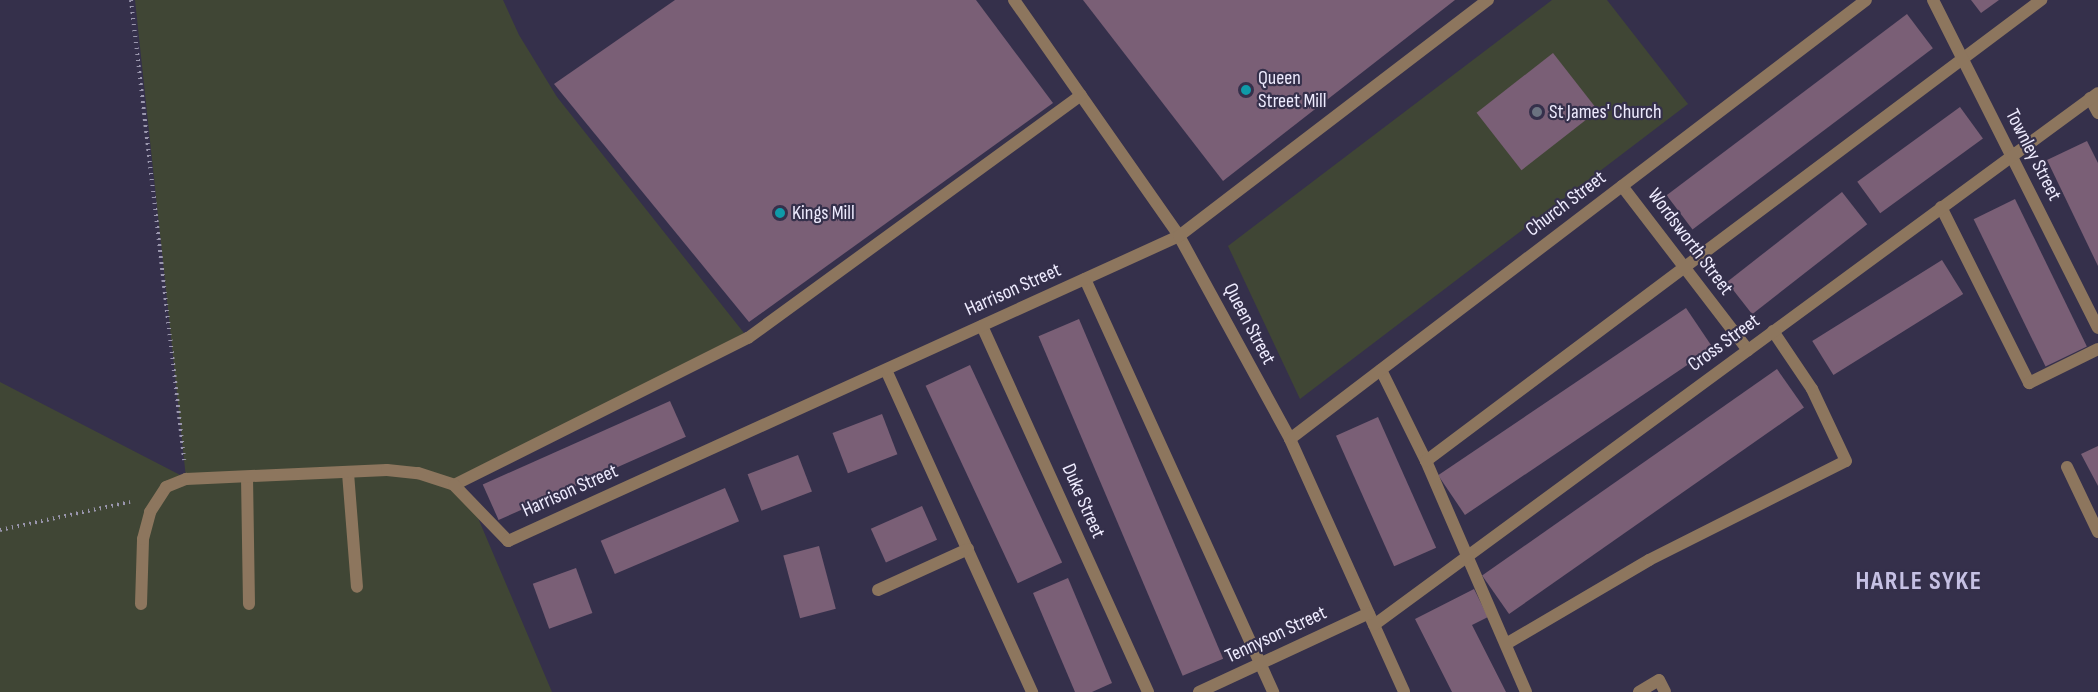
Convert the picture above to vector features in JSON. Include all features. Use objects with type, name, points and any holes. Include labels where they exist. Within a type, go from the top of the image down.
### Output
[{"type":"street","name":"Queen Street","points":[[1014,0],[1179,236],[1290,440],[1404,692]]},
{"type":"street","name":"Harrison Street","points":[[454,485],[508,541],[1179,236],[1488,0]]},
{"type":"street","name":"Church Street","points":[[1290,440],[1866,0]]},
{"type":"street","name":"Townley Street","points":[[1933,0],[2098,328]]},
{"type":"street","points":[[1426,461],[2041,0]]},
{"type":"street","points":[[141,604],[144,539],[150,512],[166,487],[186,478],[348,473],[418,473],[454,485],[748,338],[1081,95]]},
{"type":"street","points":[[2094,95],[2098,113]]},
{"type":"street","name":"Cross Street","points":[[1371,619],[1469,555],[2094,95]]},
{"type":"street","name":"Wordsworth Street","points":[[1622,186],[1748,350]]},
{"type":"street","points":[[1941,207],[2029,383],[2098,349]]},
{"type":"street","points":[[1085,279],[1273,692]]},
{"type":"street","name":"Duke Street","points":[[982,326],[1148,692]]},
{"type":"street","points":[[1506,644],[1649,560],[1845,461],[1812,389],[1773,331]]},
{"type":"street","points":[[886,370],[1032,692]]},
{"type":"street","points":[[1381,370],[1469,555],[1526,692]]},
{"type":"street","points":[[2067,467],[2098,532]]},
{"type":"street","points":[[348,473],[357,587]]},
{"type":"street","points":[[248,477],[249,604]]},
{"type":"street","points":[[878,590],[968,549]]},
{"type":"street","name":"Tennyson Street","points":[[1199,692],[1260,664],[1371,619]]},
{"type":"street","points":[[1639,692],[1662,686]]},
{"type":"path","points":[[131,0],[186,478]]},
{"type":"path","points":[[0,530],[160,496]]},
{"type":"green space","points":[[135,0],[503,0],[519,35],[557,97],[744,333],[464,485],[552,692],[0,692],[0,382],[186,478]]},
{"type":"green space","points":[[1552,0],[1607,0],[1688,104],[1300,399],[1228,246]]},
{"type":"building","name":"Kings Mill","points":[[675,0],[976,0],[1053,103],[749,322],[554,84]]},
{"type":"building","name":"Queen Street Mill","points":[[1083,0],[1455,0],[1223,181]]},
{"type":"building","points":[[1971,0],[1999,0],[1981,13]]},
{"type":"building","points":[[1907,14],[1933,48],[1692,229],[1667,195]]},
{"type":"building","name":"St James' Church","points":[[1553,53],[1598,111],[1522,170],[1477,113]]},
{"type":"building","points":[[1960,107],[1983,139],[1880,213],[1857,182]]},
{"type":"building","points":[[2087,141],[2098,163],[2098,266],[2047,160]]},
{"type":"building","points":[[1842,192],[1867,224],[1752,314],[1727,282]]},
{"type":"building","points":[[2015,199],[2087,346],[2046,367],[1974,219]]},
{"type":"building","points":[[1942,260],[1963,294],[1833,375],[1812,341]]},
{"type":"building","points":[[1686,308],[1713,348],[1465,515],[1438,475]]},
{"type":"building","points":[[1079,319],[1223,659],[1183,676],[1038,336]]},
{"type":"building","points":[[970,365],[1062,563],[1018,583],[926,386]]},
{"type":"building","points":[[1777,369],[1804,408],[1509,614],[1482,575]]},
{"type":"building","points":[[670,401],[686,437],[499,520],[483,484]]},
{"type":"building","points":[[882,414],[897,454],[848,473],[833,433]]},
{"type":"building","points":[[1378,417],[1436,548],[1394,566],[1336,436]]},
{"type":"building","points":[[2098,446],[2098,486],[2081,454]]},
{"type":"building","points":[[798,455],[812,491],[762,511],[748,474]]},
{"type":"building","points":[[725,488],[739,521],[615,574],[601,541]]},
{"type":"building","points":[[922,506],[937,540],[886,563],[871,529]]},
{"type":"building","points":[[819,546],[836,609],[800,618],[783,556]]},
{"type":"building","points":[[576,568],[592,613],[549,629],[533,584]]},
{"type":"building","points":[[1068,578],[1112,683],[1092,692],[1075,692],[1033,593]]},
{"type":"building","points":[[1474,589],[1488,617],[1472,625],[1506,692],[1452,692],[1415,619]]},
{"type":"place","name":"Queen Street Mill","points":[[1246,90]]},
{"type":"place","name":"St James' Church","points":[[1537,112]]},
{"type":"place","name":"Kings Mill","points":[[780,213]]},
{"type":"district","name":"HARLE SYKE","points":[[1919,582]]}]
